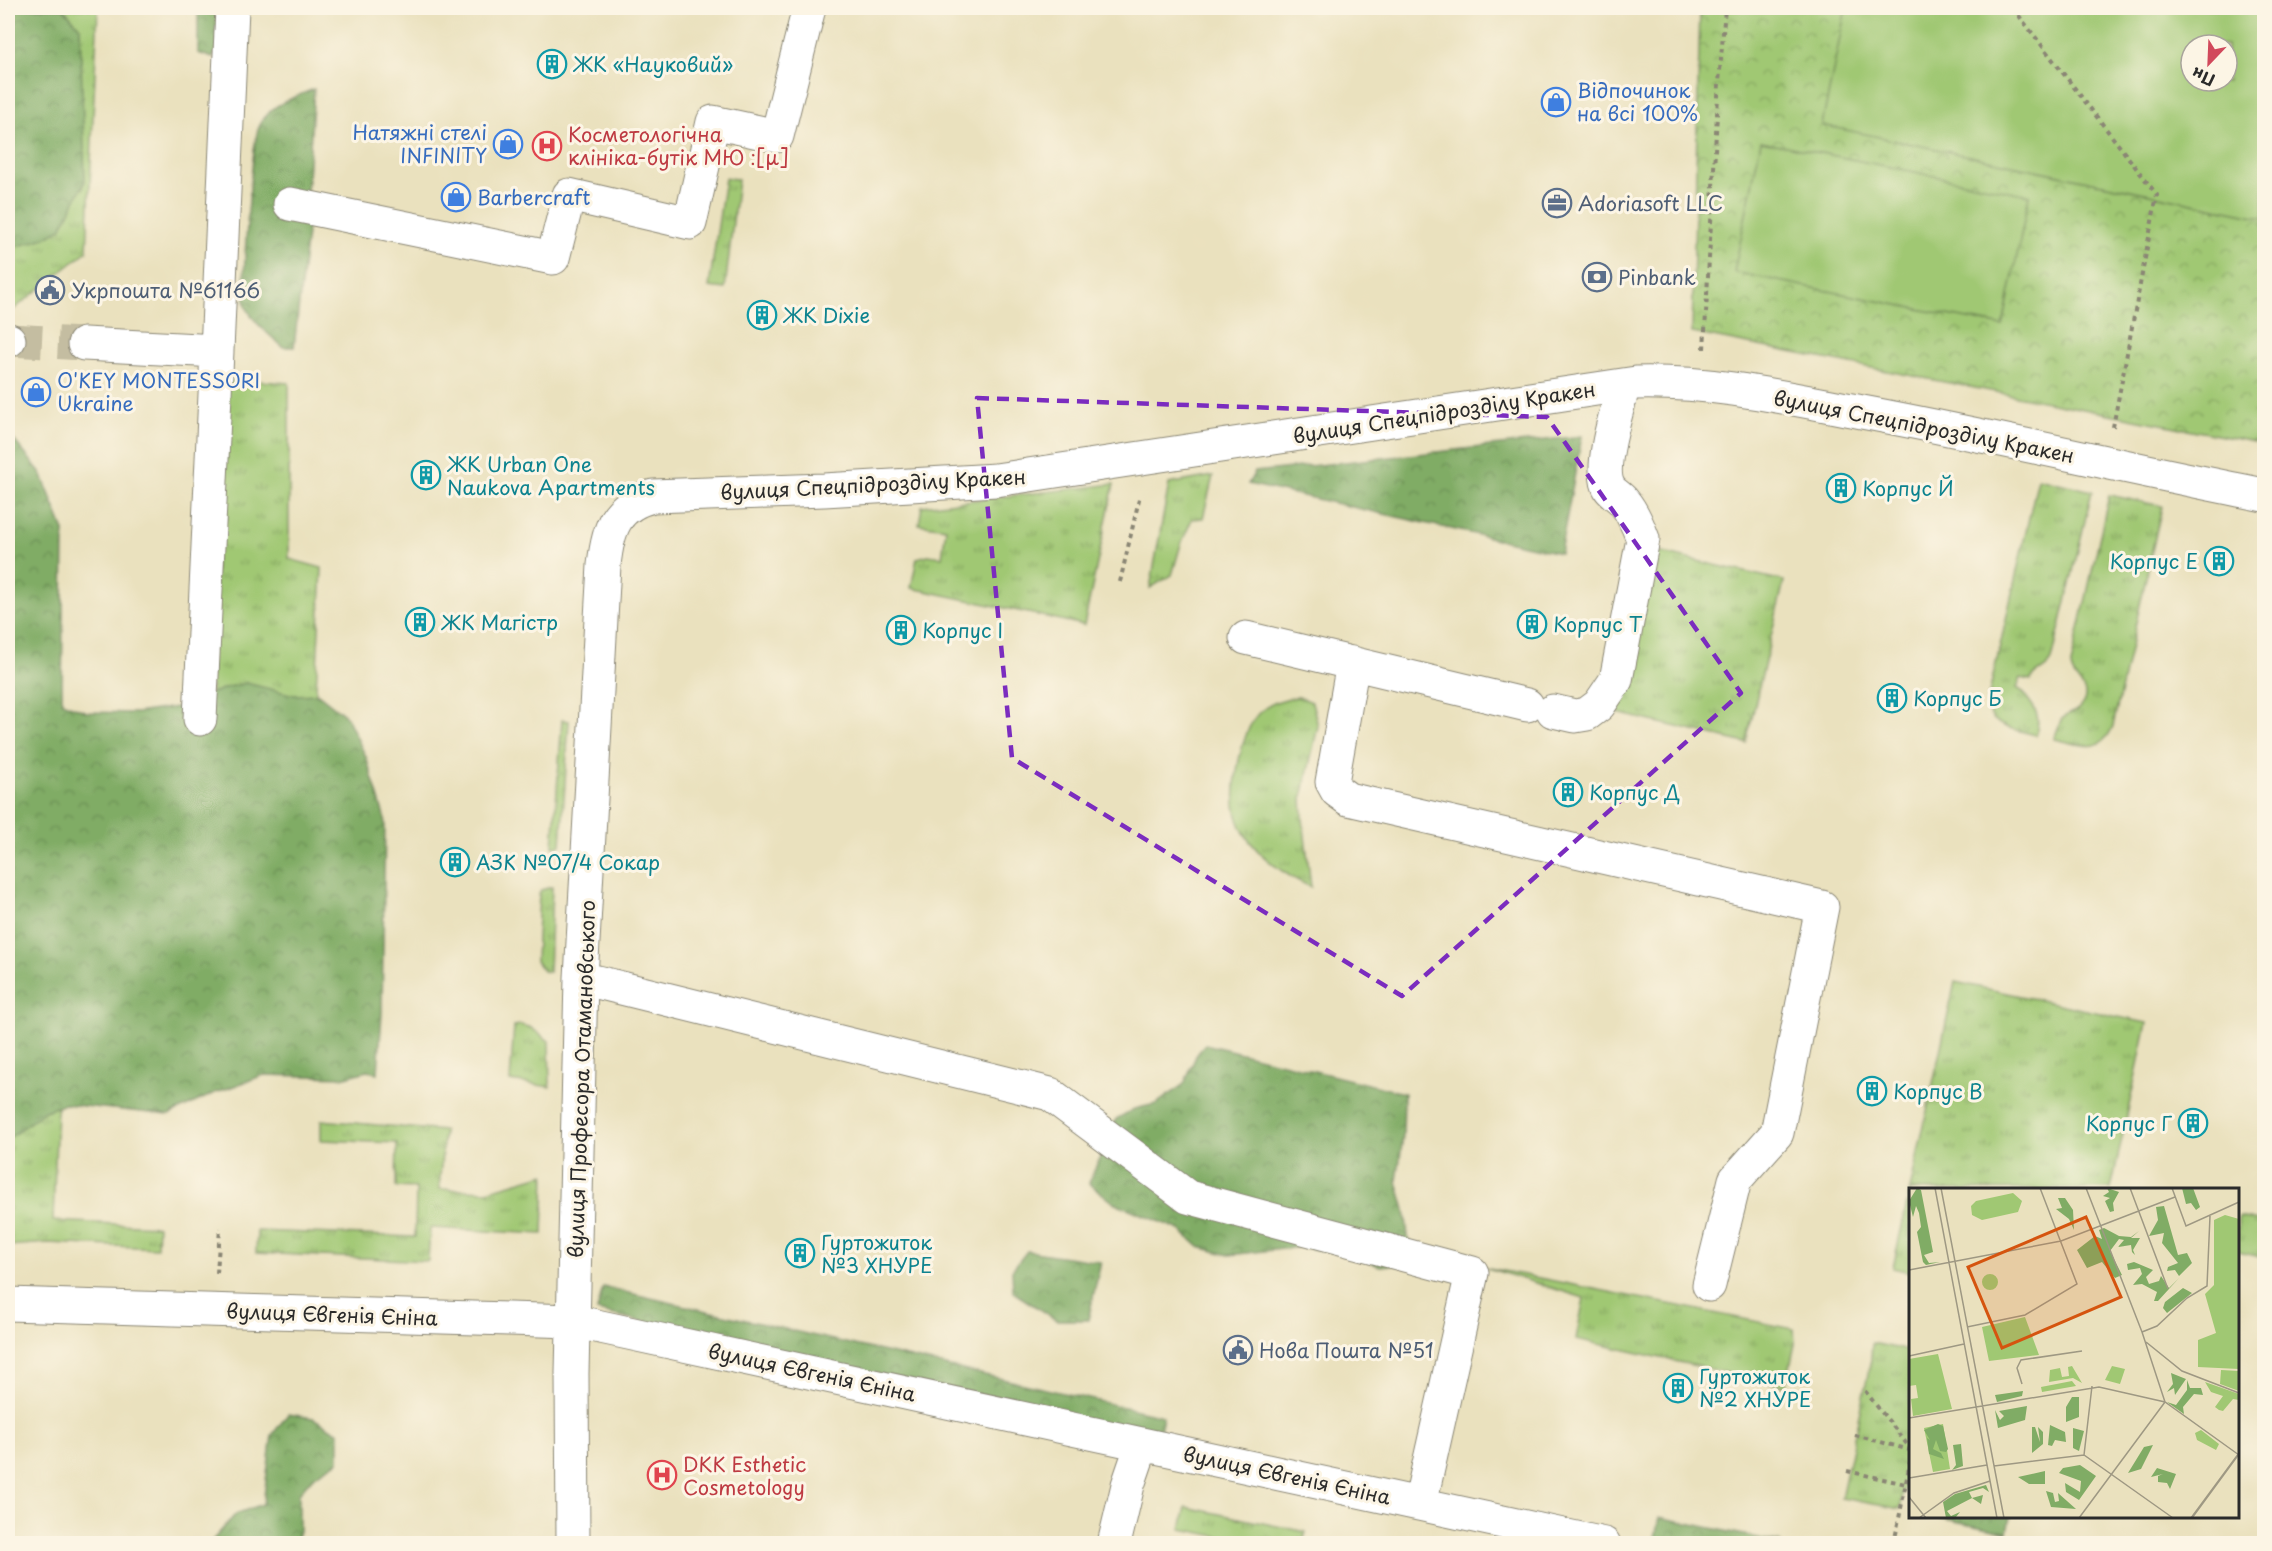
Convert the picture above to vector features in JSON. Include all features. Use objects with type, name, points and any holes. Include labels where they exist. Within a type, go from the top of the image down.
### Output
[{"type":"street","points":[[200,719],[232,8]]},
{"type":"street","points":[[290,204],[553,258],[569,195],[690,223],[713,122],[777,136],[809,8]]},
{"type":"street","points":[[84,344],[217,351]]},
{"type":"street","name":"вулиця Спецпідрозділу Кракен","points":[[621,511],[636,500],[653,496],[825,490],[996,480],[1624,385],[1678,382],[1749,391],[1906,420],[2265,495]]},
{"type":"street","points":[[1246,638],[1575,716],[1587,714],[1599,705],[1616,680],[1643,539],[1624,502],[1610,488],[1605,476],[1610,433],[1624,385]]},
{"type":"street","name":"вулиця Професора Отамановського","points":[[573,1544],[573,1321],[581,978],[604,565],[611,529],[621,511]]},
{"type":"street","points":[[1353,663],[1332,782],[1337,791],[1348,799],[1822,907],[1777,1133],[1735,1180],[1709,1285]]},
{"type":"street","points":[[581,978],[1050,1094],[1188,1197],[1472,1273],[1420,1504]]},
{"type":"street","name":"вулиця Євгенія Єніна","points":[[8,1304],[573,1321],[1604,1544]]},
{"type":"street","points":[[1114,1544],[1128,1485],[1142,1444]]},
{"type":"path","points":[[1702,386],[1717,108],[1725,8]]},
{"type":"path","points":[[2013,8],[2157,195],[2106,463]]},
{"type":"path","points":[[1120,582],[1141,489]]},
{"type":"path","points":[[217,1273],[220,1228]]},
{"type":"path","points":[[1865,1391],[1909,1446]]},
{"type":"path","points":[[1855,1435],[1909,1448]]},
{"type":"path","points":[[1847,1471],[1906,1484]]},
{"type":"path","points":[[1894,1544],[1909,1471]]},
{"type":"highlighted area","points":[[977,398],[1547,417],[1741,693],[1402,996],[1012,758]]},
{"type":"green space","points":[[8,8],[98,8],[87,251],[8,314]]},
{"type":"green space","points":[[8,8],[63,8],[80,27],[85,181],[61,229],[45,238],[12,248],[8,259]]},
{"type":"green space","points":[[195,8],[223,8],[219,45],[213,58],[198,53],[198,12]]},
{"type":"green space","points":[[1700,8],[2264,8],[2264,444],[1692,333]]},
{"type":"green space","points":[[1846,8],[2264,8],[2264,218],[1822,125]]},
{"type":"green space","points":[[314,89],[307,193],[309,215],[294,347],[283,347],[258,324],[246,306],[246,247],[253,159],[256,138],[263,119],[275,107]]},
{"type":"green space","points":[[1761,141],[2029,195],[2003,326],[1734,272]]},
{"type":"green space","points":[[725,178],[738,179],[725,289],[709,287]]},
{"type":"green space","points":[[223,379],[289,383],[289,559],[322,568],[315,710],[210,712]]},
{"type":"green space","points":[[8,433],[41,473],[64,531],[62,702],[87,712],[136,713],[177,707],[225,688],[246,683],[294,695],[318,694],[347,717],[366,757],[385,819],[382,1013],[378,1073],[367,1071],[346,1077],[264,1075],[215,1093],[169,1115],[65,1104],[45,1111],[8,1139]]},
{"type":"green space","points":[[1582,436],[1560,553],[1248,484],[1255,472]]},
{"type":"green space","points":[[1213,476],[1203,518],[1192,519],[1181,544],[1172,575],[1150,588],[1169,484]]},
{"type":"green space","points":[[2038,478],[2092,491],[2052,660],[2030,680],[2021,678],[2017,688],[2037,714],[2036,735],[1998,723],[1989,712],[1987,703]]},
{"type":"green space","points":[[1114,484],[1084,625],[911,588],[917,558],[928,555],[942,557],[946,528],[919,524],[922,506]]},
{"type":"green space","points":[[2109,495],[2162,506],[2113,726],[2102,741],[2088,746],[2054,739],[2061,720],[2078,709],[2084,700],[2084,690],[2074,676],[2071,665]]},
{"type":"green space","points":[[1654,551],[1784,581],[1746,743],[1617,713]]},
{"type":"green space","points":[[1299,697],[1312,702],[1318,726],[1302,797],[1311,887],[1265,858],[1250,842],[1237,814],[1235,800],[1243,743],[1254,719],[1261,711],[1275,702]]},
{"type":"green space","points":[[562,720],[569,721],[561,845],[553,846]]},
{"type":"green space","points":[[552,887],[549,972],[543,971],[536,961],[539,894],[541,890]]},
{"type":"green space","points":[[1955,982],[2147,1023],[2111,1188],[1910,1188]]},
{"type":"green space","points":[[521,1025],[531,1028],[549,1041],[550,1087],[510,1081],[514,1026]]},
{"type":"green space","points":[[1205,1044],[1404,1093],[1403,1136],[1397,1181],[1405,1210],[1409,1245],[1401,1264],[1380,1266],[1350,1255],[1301,1247],[1229,1255],[1199,1247],[1180,1230],[1113,1202],[1089,1183],[1116,1119],[1134,1109],[1156,1104],[1184,1084],[1196,1056]]},
{"type":"green space","points":[[8,1096],[57,1107],[53,1221],[158,1226],[157,1248],[48,1243],[8,1246]]},
{"type":"green space","points":[[321,1120],[444,1131],[439,1189],[487,1191],[545,1174],[543,1234],[430,1228],[428,1261],[256,1253],[257,1231],[415,1237],[416,1188],[396,1187],[397,1143],[321,1140]]},
{"type":"green space","points":[[1909,1194],[1909,1272],[1893,1268]]},
{"type":"green space","points":[[2239,1217],[2264,1222],[2264,1258],[2239,1252]]},
{"type":"green space","points":[[1027,1251],[1101,1262],[1088,1320],[1056,1320],[1013,1292],[1012,1270]]},
{"type":"green space","points":[[1484,1267],[1794,1329],[1795,1344],[1786,1386],[1576,1339],[1584,1298]]},
{"type":"green space","points":[[603,1287],[1163,1416],[1158,1441],[597,1311]]},
{"type":"green space","points":[[1872,1343],[1905,1350],[1909,1354],[1909,1466],[1900,1509],[1841,1498],[1871,1360]]},
{"type":"green space","points":[[288,1414],[313,1418],[339,1433],[339,1461],[313,1477],[299,1493],[299,1531],[295,1543],[210,1543],[236,1514],[263,1504],[272,1435]]},
{"type":"green space","points":[[1186,1507],[1306,1532],[1303,1543],[1252,1543],[1181,1529]]},
{"type":"green space","points":[[1659,1517],[1782,1543],[1654,1543]]},
{"type":"green space","points":[[1940,1518],[2011,1518],[2008,1532]]},
{"type":"tunnel","points":[[9,340],[84,344]]},
{"type":"place","name":"ЖК «Науковий»","points":[[552,64]]},
{"type":"place","name":"Відпочинок на всі 100%","points":[[1556,102]]},
{"type":"place","name":"Натяжні стелі INFINITY","points":[[508,144]]},
{"type":"place","name":"Косметологічна клініка-бутік МЮ :[μ]","points":[[547,146]]},
{"type":"place","name":"Barbercraft","points":[[456,197]]},
{"type":"place","name":"Adoriasoft LLC","points":[[1557,203]]},
{"type":"place","name":"Pinbank","points":[[1597,277]]},
{"type":"place","name":"Укрпошта №61166","points":[[50,290]]},
{"type":"place","name":"ЖК Dixie","points":[[762,315]]},
{"type":"place","name":"O'KEY MONTESSORI Ukraine","points":[[36,392]]},
{"type":"place","name":"ЖК Urban One Naukova Apartments","points":[[426,475]]},
{"type":"place","name":"Корпус Й","points":[[1841,488]]},
{"type":"place","name":"Корпус E","points":[[2219,561]]},
{"type":"place","name":"ЖК Магістр","points":[[420,622]]},
{"type":"place","name":"Корпус T","points":[[1532,624]]},
{"type":"place","name":"Корпус І","points":[[901,630]]},
{"type":"place","name":"Корпус Б","points":[[1892,698]]},
{"type":"place","name":"Корпус Д","points":[[1568,792]]},
{"type":"place","name":"АЗК №07/4 Сокар","points":[[455,862]]},
{"type":"place","name":"Корпус В","points":[[1872,1091]]},
{"type":"place","name":"Корпус Г","points":[[2193,1123]]},
{"type":"place","name":"Гуртожиток №3 ХНУРЕ","points":[[800,1253]]},
{"type":"place","name":"Нова Пошта №51","points":[[1238,1350]]},
{"type":"place","name":"Гуртожиток №2 ХНУРЕ","points":[[1678,1388]]},
{"type":"place","name":"DKK Esthetic Cosmetology","points":[[662,1475]]}]
